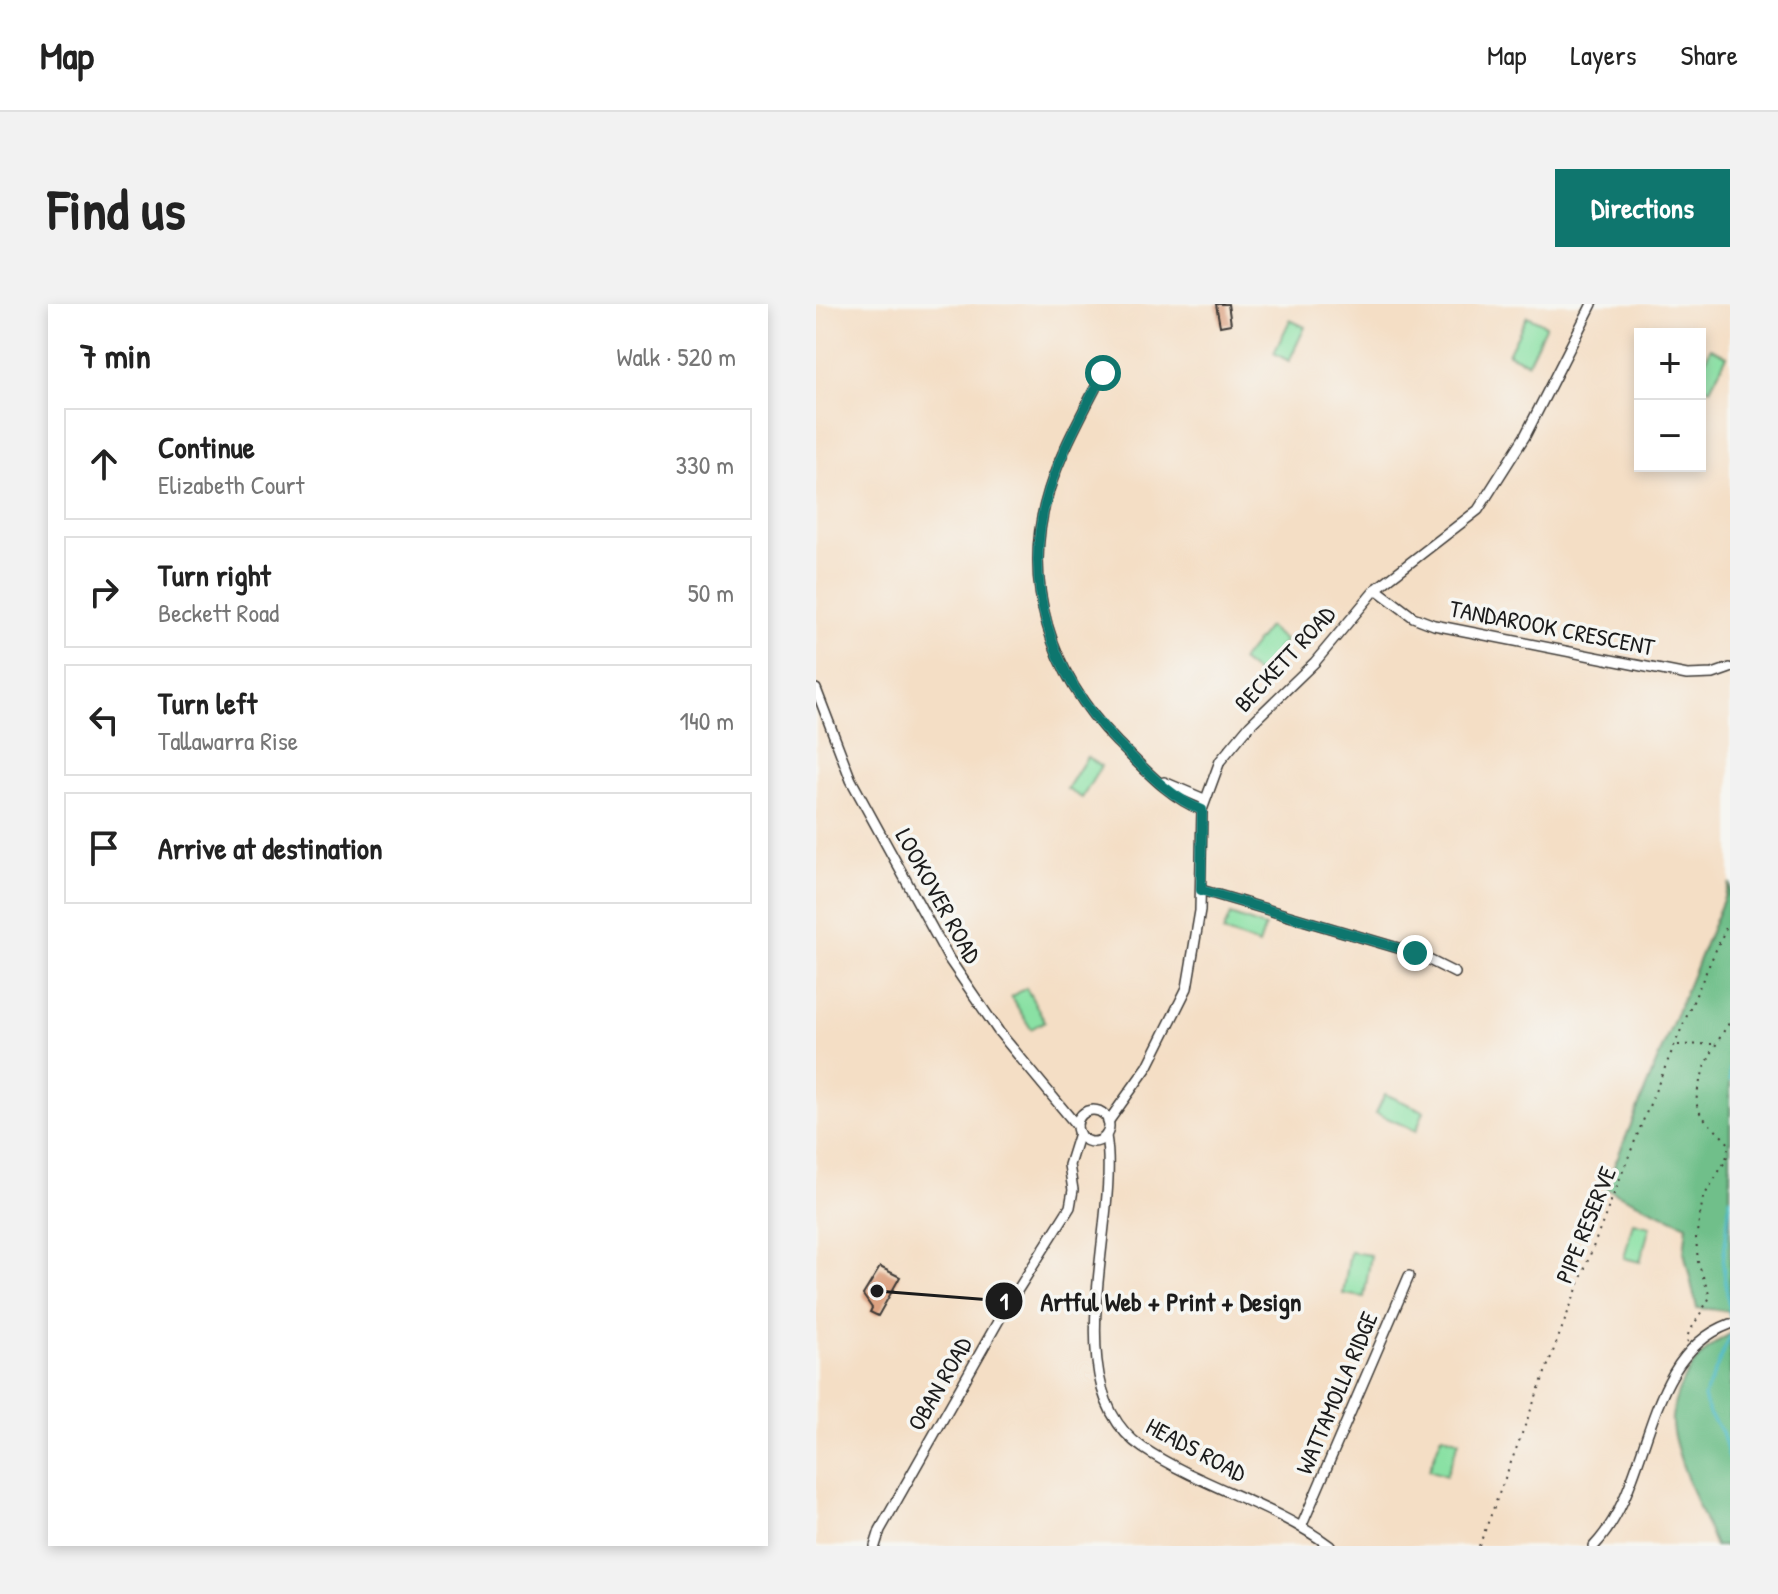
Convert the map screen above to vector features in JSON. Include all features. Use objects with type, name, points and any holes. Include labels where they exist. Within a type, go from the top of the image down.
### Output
[{"type":"street","name":"BECKETT ROAD","points":[[1108,1122],[1148,1066],[1187,988],[1195,958],[1201,890],[1203,804],[1227,751],[1315,662],[1376,589],[1467,521],[1488,497],[1525,436],[1592,304]]},
{"type":"street","points":[[1103,373],[1049,490],[1039,542],[1040,595],[1056,654],[1076,693],[1098,722],[1177,800],[1203,804]]},
{"type":"street","name":"TANDAROOK CRESCENT","points":[[1376,589],[1413,617],[1434,625],[1682,674],[1703,675],[1730,668]]},
{"type":"street","name":"LOOKOVER ROAD","points":[[816,689],[851,780],[949,959],[999,1032],[1084,1135]]},
{"type":"street","points":[[1201,890],[1415,953],[1455,973]]},
{"type":"street","name":"BECKETT ROAD","points":[[1101,1112],[1123,1099]]},
{"type":"street","name":"LOOKOVER ROAD","points":[[1058,1103],[1083,1114]]},
{"type":"street","points":[[1084,1135],[1106,1136],[1108,1122],[1101,1112],[1092,1110],[1083,1114],[1084,1135],[1107,1154]]},
{"type":"street","name":"OBAN ROAD","points":[[875,1546],[880,1530],[1000,1318],[1070,1207],[1071,1157],[1084,1135]]},
{"type":"street","name":"HEADS ROAD","points":[[1106,1136],[1096,1339],[1103,1391],[1112,1417],[1143,1448],[1302,1525],[1330,1546]]},
{"type":"street","name":"WATTAMOLLA RIDGE","points":[[1302,1525],[1409,1276]]},
{"type":"street","points":[[1594,1546],[1613,1522],[1673,1371],[1691,1346],[1709,1332],[1730,1324]]},
{"type":"path","name":"PIPE RESERVE","points":[[1479,1546],[1676,1045],[1730,919]]},
{"type":"path","points":[[1691,1346],[1686,1338],[1710,1297],[1698,1262],[1696,1238],[1703,1198],[1729,1144],[1699,1112],[1696,1100],[1714,1044],[1730,1022]]},
{"type":"path","points":[[1676,1045],[1714,1044]]},
{"type":"green space","points":[[1527,316],[1546,325],[1528,363],[1508,354]]},
{"type":"green space","points":[[1290,320],[1305,327],[1289,361],[1274,353]]},
{"type":"green space","points":[[1711,348],[1727,356],[1710,389],[1706,387],[1706,358]]},
{"type":"green space","points":[[1268,627],[1285,641],[1258,674],[1241,661]]},
{"type":"green space","points":[[1087,757],[1101,766],[1082,798],[1067,789]]},
{"type":"green space","points":[[1730,883],[1730,1311],[1697,1308],[1684,1252],[1687,1225],[1605,1188]]},
{"type":"green space","points":[[1230,915],[1265,927],[1259,945],[1223,932]]},
{"type":"green space","points":[[1026,988],[1045,1021],[1031,1029],[1011,997]]},
{"type":"green space","points":[[1385,1094],[1424,1111],[1416,1131],[1376,1113]]},
{"type":"green space","points":[[1633,1222],[1650,1226],[1640,1262],[1624,1258]]},
{"type":"green space","points":[[1350,1252],[1371,1255],[1364,1297],[1343,1294]]},
{"type":"green space","points":[[1730,1334],[1730,1546],[1715,1546],[1681,1462],[1672,1417],[1678,1391],[1691,1368],[1708,1349]]},
{"type":"green space","points":[[1442,1435],[1459,1441],[1446,1476],[1429,1470]]},
{"type":"building","points":[[1216,304],[1228,304],[1231,324],[1220,326]]},
{"type":"building","points":[[880,1267],[900,1277],[878,1316],[870,1312],[872,1308],[863,1295]]},
{"type":"waterway","points":[[1730,1068],[1730,1080]]},
{"type":"waterway","points":[[1730,1198],[1723,1264],[1730,1317]]},
{"type":"waterway","points":[[1730,1336],[1704,1397],[1709,1414],[1722,1432],[1730,1462]]},
{"type":"place","name":"Artful Web + Print + Design","points":[[877,1291]]},
{"type":"route","points":[[1103,373],[1049,490],[1039,542],[1039,584],[1048,631],[1076,693],[1098,722],[1171,795],[1202,810],[1201,890],[1415,953]]}]
